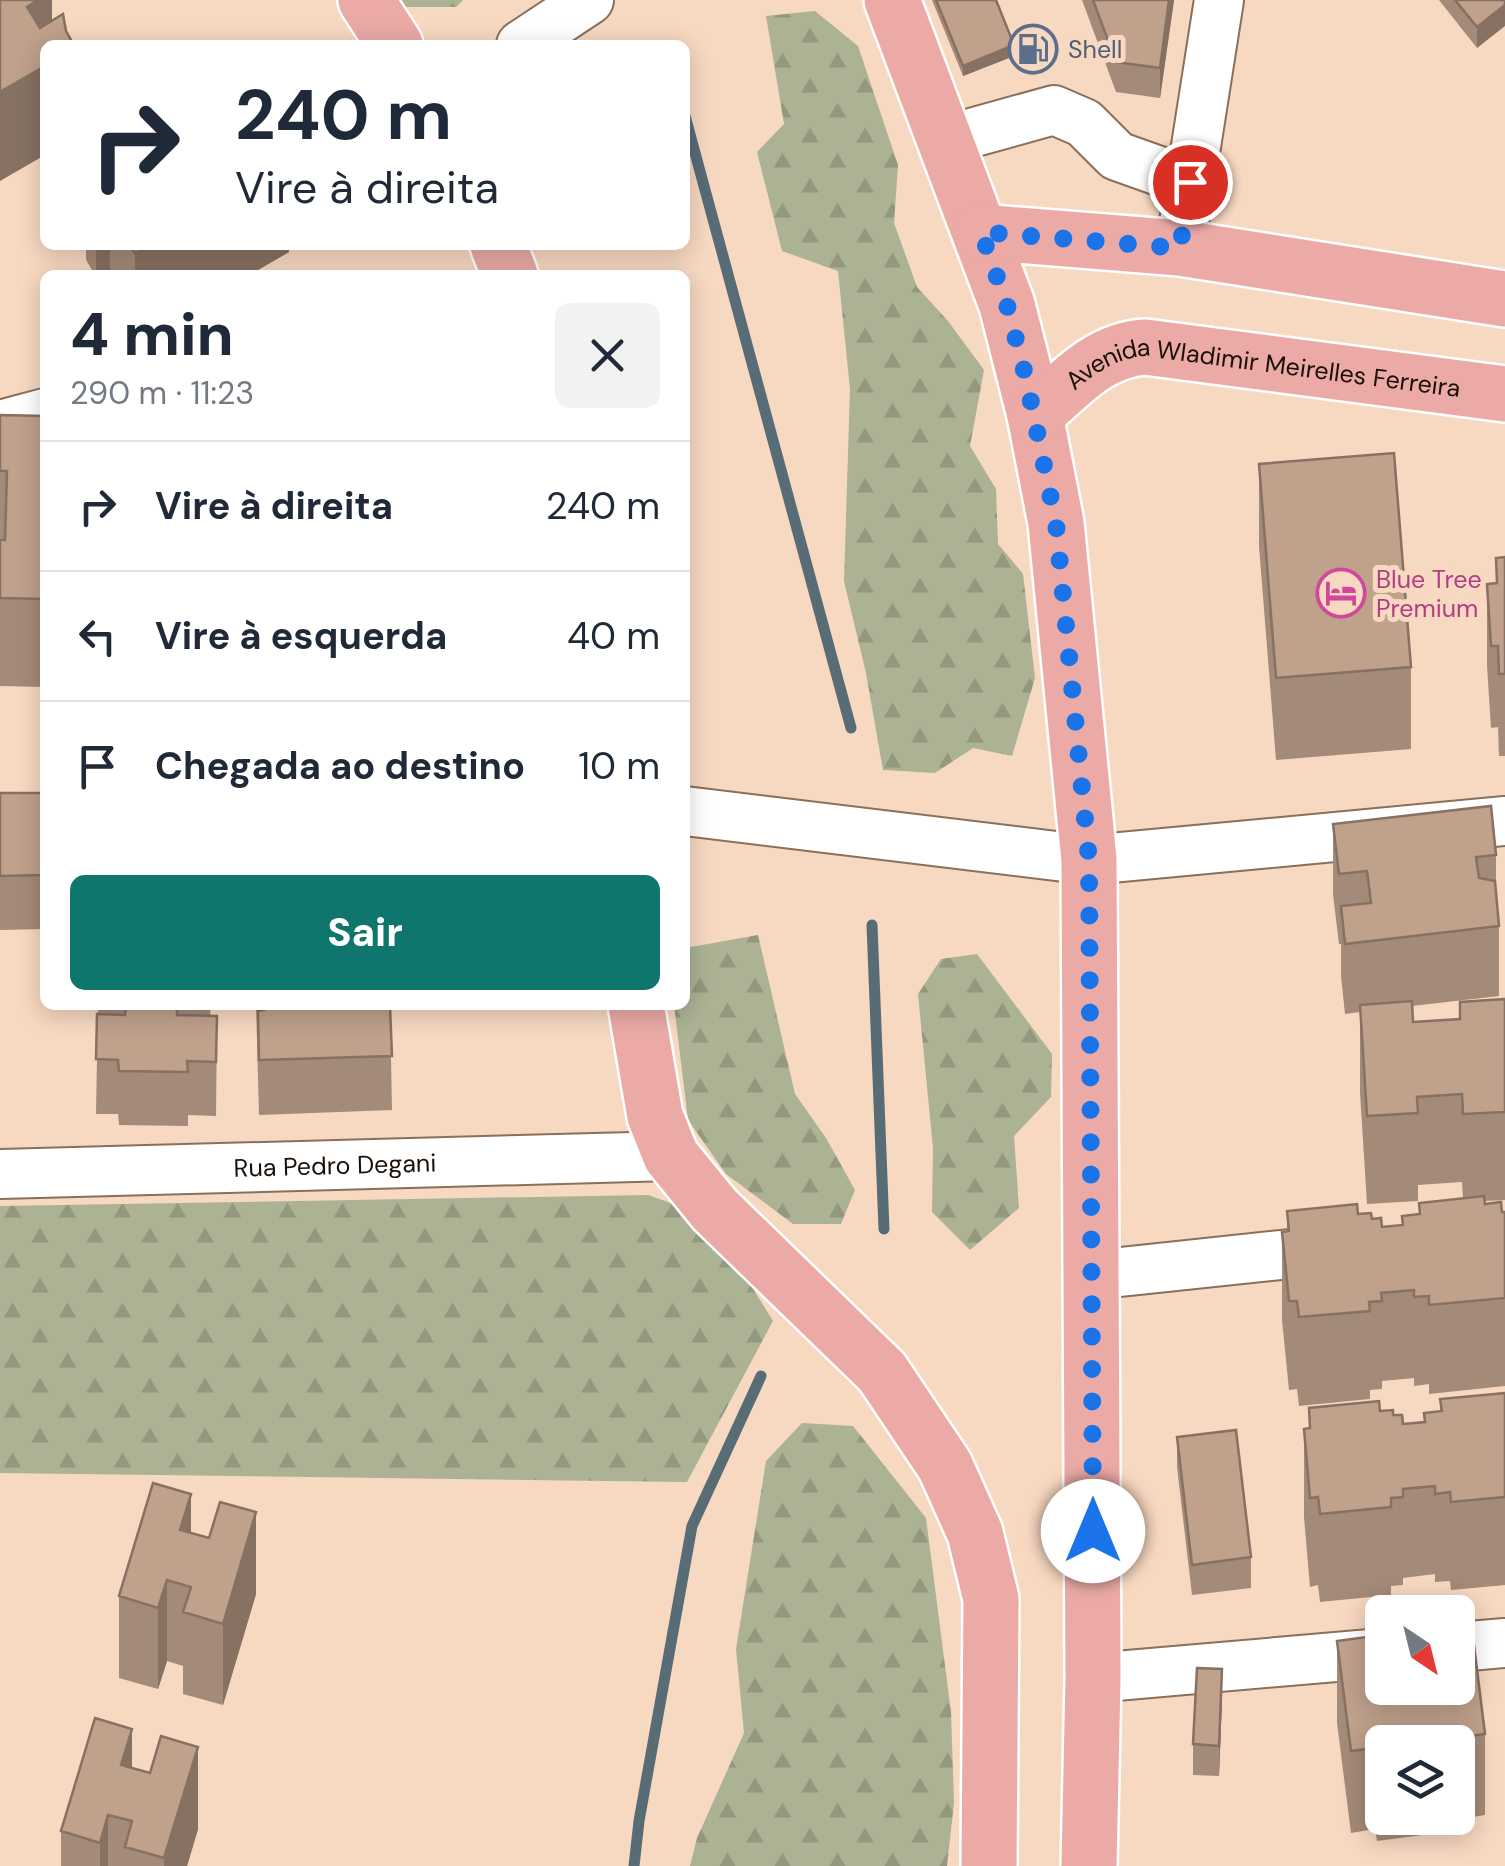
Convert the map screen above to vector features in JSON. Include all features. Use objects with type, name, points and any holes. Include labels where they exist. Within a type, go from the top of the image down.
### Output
[{"type":"main road","points":[[366,0],[392,40]]},
{"type":"main road","points":[[892,0],[1007,305],[1035,415],[1056,523],[1089,860],[1094,1678],[1088,1866]]},
{"type":"main road","points":[[981,232],[1180,248],[1505,298]]},
{"type":"main road","name":"Avenida Wladimir Meirelles Ferreira","points":[[1035,415],[1097,361],[1123,348],[1146,347],[1505,394]]},
{"type":"main road","points":[[637,1010],[655,1116],[671,1156],[715,1210],[882,1372],[945,1466],[975,1533],[992,1599],[989,1866]]},
{"type":"street","points":[[529,40],[589,0]]},
{"type":"street","points":[[1180,248],[1219,0]]},
{"type":"street","points":[[946,140],[1054,110],[1084,124],[1118,156],[1190,182]]},
{"type":"street","points":[[0,425],[40,415]]},
{"type":"street","points":[[690,811],[1089,860],[1505,821]]},
{"type":"street","name":"Rua Pedro Degani","points":[[0,1174],[671,1156]]},
{"type":"street","points":[[1092,1274],[1387,1244]]},
{"type":"street","points":[[1475,1646],[1505,1643]]},
{"type":"street","points":[[1094,1678],[1365,1655]]},
{"type":"green space","points":[[396,0],[463,0],[456,7],[398,7]]},
{"type":"green space","points":[[815,11],[858,46],[898,165],[894,223],[917,287],[984,370],[970,446],[996,489],[998,544],[1023,574],[1035,678],[1012,756],[973,748],[935,773],[883,770],[844,581],[850,389],[838,271],[782,251],[757,152],[784,124],[766,16]]},
{"type":"green space","points":[[758,935],[795,1094],[855,1190],[841,1224],[793,1224],[726,1174],[688,1120],[675,1010],[690,1010],[690,947]]},
{"type":"green space","points":[[977,954],[1052,1054],[1051,1097],[1014,1136],[1019,1208],[970,1250],[932,1212],[933,1148],[918,994],[941,959]]},
{"type":"green space","points":[[648,1195],[708,1216],[773,1321],[687,1482],[0,1473],[0,1206]]},
{"type":"green space","points":[[802,1423],[853,1426],[926,1518],[951,1712],[954,1803],[947,1866],[690,1866],[697,1838],[744,1733],[736,1649],[766,1461]]},
{"type":"building","points":[[0,0],[38,0],[27,7],[40,28],[63,14],[71,40],[40,40],[40,69],[0,92]]},
{"type":"building","points":[[936,0],[996,0],[1014,45],[963,66]]},
{"type":"building","points":[[1093,0],[1169,0],[1160,68],[1116,62]]},
{"type":"building","points":[[1455,0],[1505,0],[1505,5],[1477,27]]},
{"type":"building","points":[[0,415],[40,416],[40,599],[0,598],[0,540],[5,540],[7,471],[0,471]]},
{"type":"building","points":[[1394,453],[1411,667],[1276,678],[1259,464]]},
{"type":"building","points":[[1505,557],[1505,674],[1499,674],[1498,646],[1491,646],[1487,584],[1497,583],[1496,558]]},
{"type":"building","points":[[0,793],[40,793],[40,875],[0,876]]},
{"type":"building","points":[[1491,806],[1496,855],[1476,857],[1479,878],[1495,881],[1499,926],[1345,944],[1341,906],[1371,903],[1367,871],[1339,874],[1333,824]]},
{"type":"building","points":[[1505,999],[1505,1112],[1463,1114],[1462,1094],[1417,1097],[1418,1113],[1367,1116],[1360,1005],[1412,1001],[1413,1022],[1460,1019],[1460,1002]]},
{"type":"building","points":[[126,1010],[177,1010],[177,1015],[217,1016],[216,1062],[187,1061],[188,1072],[119,1071],[118,1060],[96,1059],[97,1014],[125,1015]]},
{"type":"building","points":[[390,1010],[392,1056],[259,1060],[258,1011]]},
{"type":"building","points":[[1484,1196],[1485,1204],[1501,1202],[1505,1212],[1505,1298],[1429,1305],[1429,1296],[1414,1297],[1414,1290],[1381,1293],[1382,1301],[1369,1302],[1370,1311],[1299,1317],[1297,1301],[1289,1301],[1282,1232],[1289,1231],[1287,1211],[1357,1204],[1358,1214],[1371,1213],[1372,1219],[1381,1218],[1382,1227],[1403,1225],[1402,1216],[1420,1214],[1419,1203]]},
{"type":"building","points":[[1505,1393],[1505,1497],[1451,1502],[1450,1492],[1435,1494],[1435,1486],[1403,1489],[1403,1497],[1391,1498],[1391,1507],[1320,1514],[1318,1497],[1310,1498],[1304,1429],[1310,1428],[1309,1408],[1379,1401],[1380,1411],[1393,1410],[1393,1415],[1402,1415],[1403,1424],[1425,1422],[1424,1413],[1442,1411],[1440,1399]]},
{"type":"building","points":[[1236,1430],[1251,1557],[1192,1565],[1177,1437]]},
{"type":"building","points":[[153,1483],[191,1494],[180,1530],[209,1538],[220,1502],[256,1512],[223,1624],[183,1612],[191,1587],[167,1580],[158,1608],[119,1596]]},
{"type":"building","points":[[1365,1637],[1365,1705],[1475,1705],[1475,1653],[1485,1734],[1475,1735],[1475,1725],[1365,1725],[1365,1749],[1351,1751],[1337,1641]]},
{"type":"building","points":[[1197,1668],[1222,1669],[1219,1746],[1193,1744]]},
{"type":"building","points":[[95,1718],[132,1729],[121,1765],[150,1773],[161,1736],[198,1747],[164,1858],[125,1847],[132,1821],[108,1815],[100,1843],[61,1831]]},
{"type":"waterway","points":[[690,134],[851,728]]},
{"type":"waterway","points":[[872,925],[884,1229]]},
{"type":"waterway","points":[[634,1866],[692,1526],[761,1376]]},
{"type":"place","name":"Shell","points":[[1033,49]]},
{"type":"place","name":"Blue Tree Premium","points":[[1341,593]]},
{"type":"route","points":[[1093,1531],[1089,860],[1056,523],[1026,378],[1007,305],[981,232],[1180,248],[1190,182]]}]
